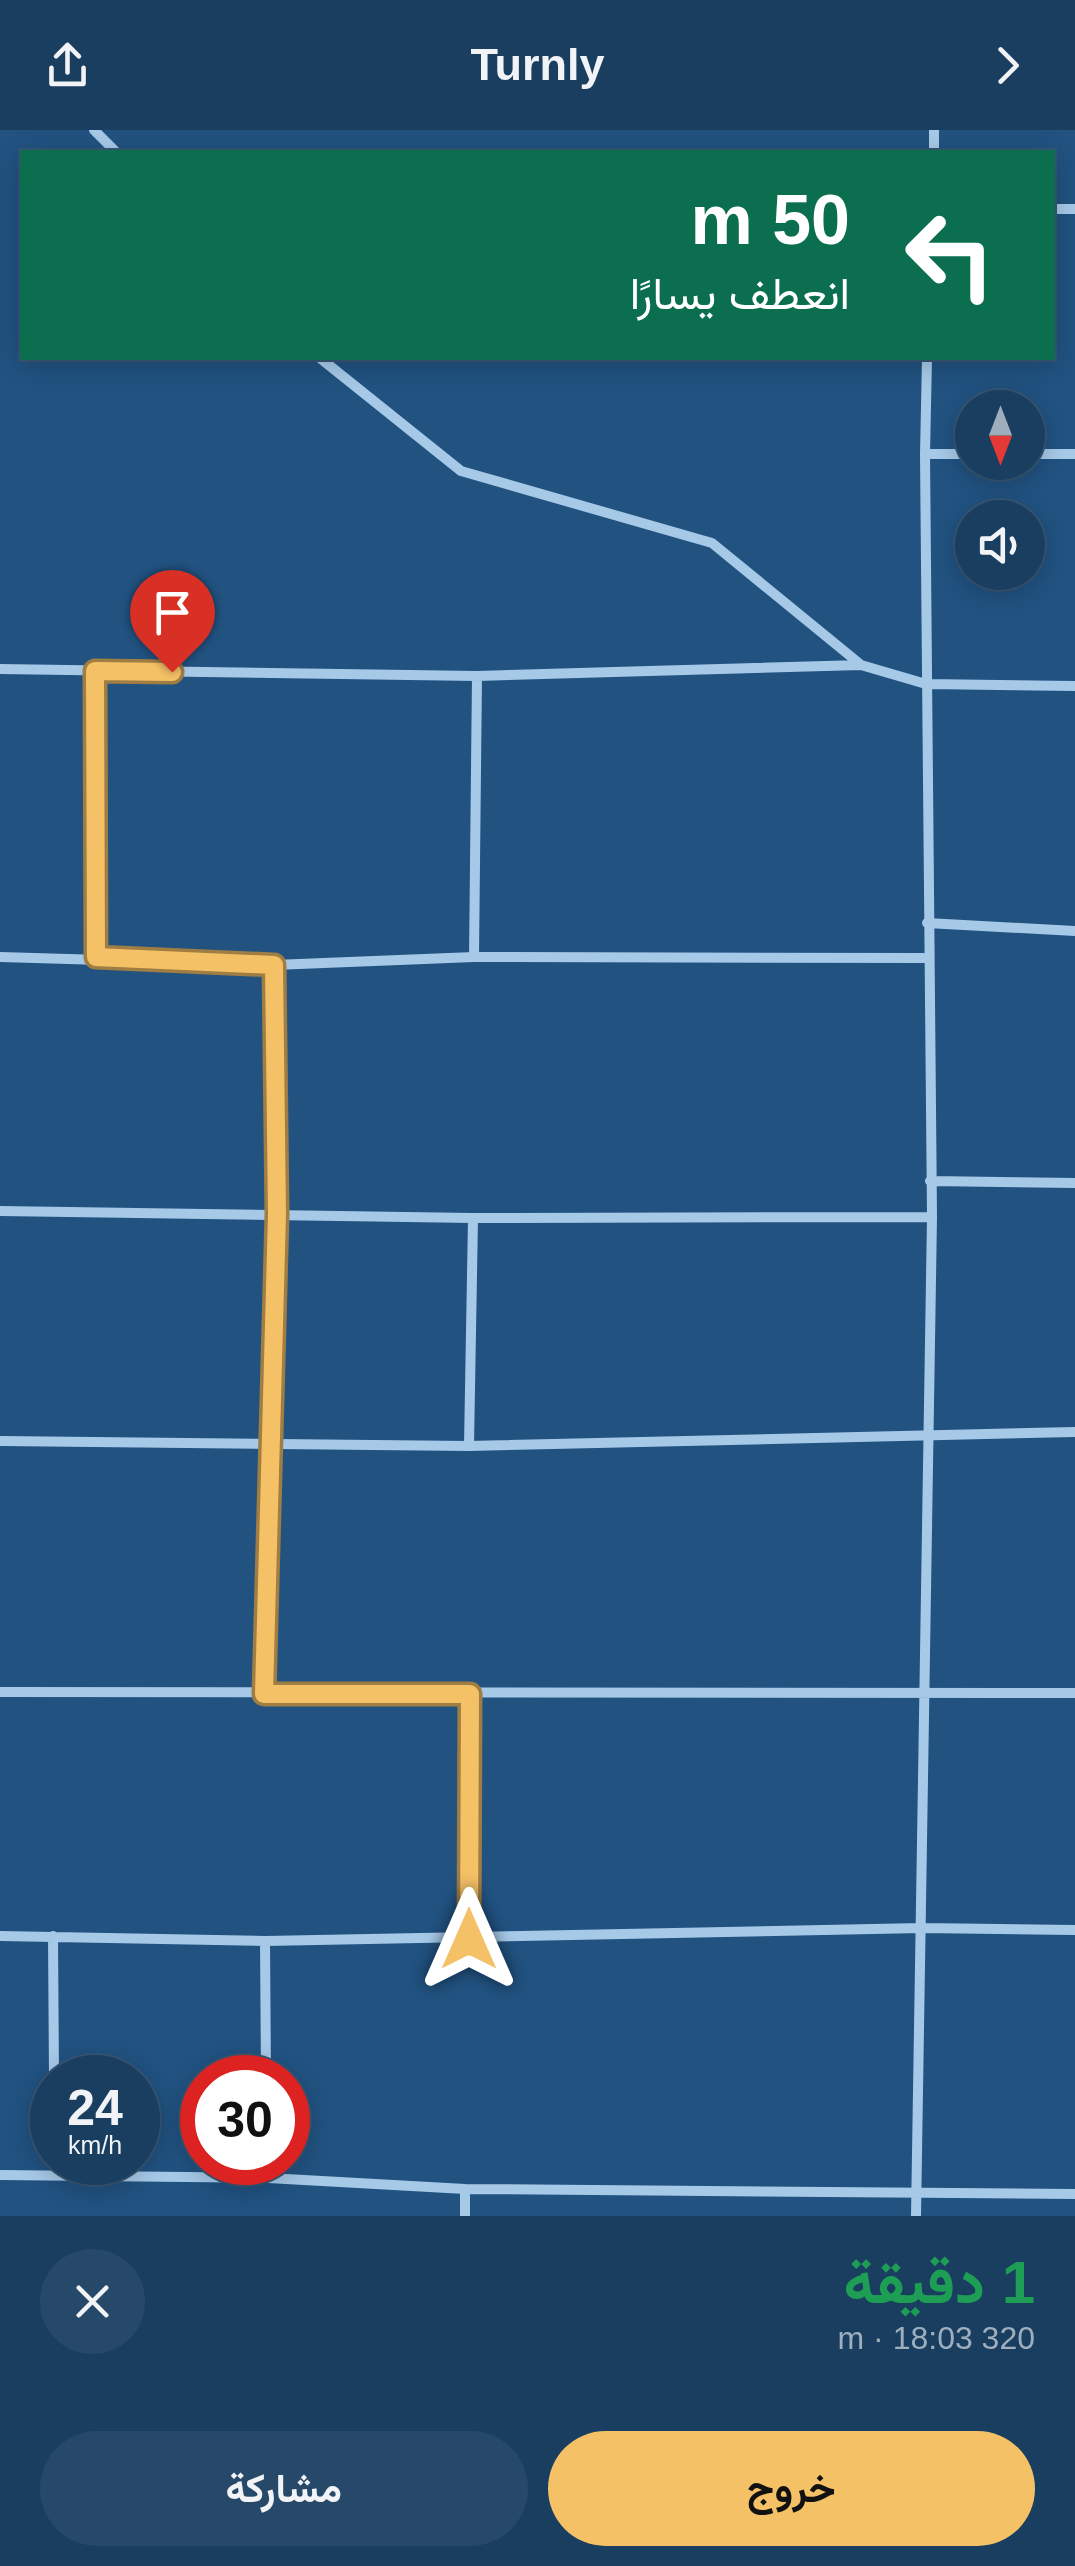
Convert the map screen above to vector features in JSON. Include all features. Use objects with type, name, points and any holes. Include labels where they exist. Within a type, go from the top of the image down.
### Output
[{"type":"street","points":[[94,130],[114,150]]},
{"type":"street","points":[[323,360],[462,470],[712,544],[861,665]]},
{"type":"street","points":[[916,2216],[932,1217],[924,454],[928,360]]},
{"type":"street","points":[[924,454],[955,454]]},
{"type":"street","points":[[1045,454],[1075,454]]},
{"type":"street","points":[[0,669],[478,676],[861,665],[926,684],[1075,686]]},
{"type":"street","points":[[95,671],[96,957]]},
{"type":"street","points":[[474,957],[478,676]]},
{"type":"street","points":[[927,923],[1075,931]]},
{"type":"street","points":[[0,956],[274,965],[474,957],[927,958]]},
{"type":"street","points":[[264,1694],[277,1214],[274,965]]},
{"type":"street","points":[[930,1181],[1075,1183]]},
{"type":"street","points":[[0,1211],[473,1218],[932,1217]]},
{"type":"street","points":[[469,1446],[473,1218]]},
{"type":"street","points":[[0,1441],[469,1446],[1075,1432]]},
{"type":"street","points":[[0,1692],[1075,1693]]},
{"type":"street","points":[[469,1939],[470,1694]]},
{"type":"street","points":[[0,1936],[265,1941],[922,1928],[1075,1930]]},
{"type":"street","points":[[52,1936],[54,2055]]},
{"type":"street","points":[[265,1941],[266,2055]]},
{"type":"street","points":[[0,2176],[30,2175]]},
{"type":"street","points":[[310,2180],[466,2189],[1075,2194]]},
{"type":"street","points":[[465,2216],[466,2189]]},
{"type":"route","points":[[172,672],[95,671],[96,957],[274,965],[277,1214],[264,1694],[470,1694],[469,1939]]}]
